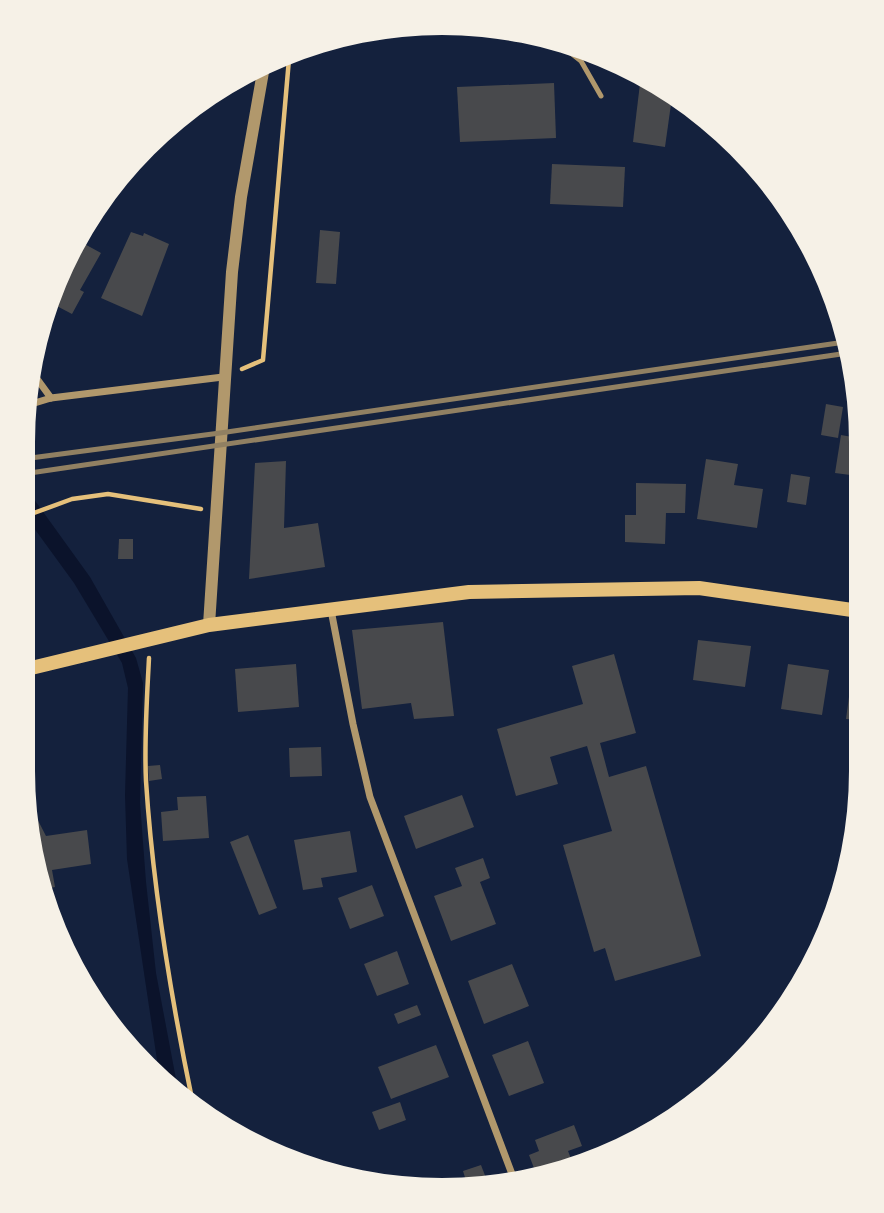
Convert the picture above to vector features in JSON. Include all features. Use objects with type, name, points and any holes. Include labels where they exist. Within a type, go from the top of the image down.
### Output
[{"type":"main road","points":[[35,667],[209,625],[468,592],[699,588],[849,610]]},
{"type":"street","points":[[209,625],[223,377],[232,272],[241,197],[262,77]]},
{"type":"street","points":[[37,402],[51,398],[223,377]]},
{"type":"street","points":[[39,382],[51,398]]},
{"type":"street","points":[[331,609],[370,797],[511,1172]]},
{"type":"lane","points":[[578,59],[601,96]]},
{"type":"path","points":[[223,377],[263,359],[288,65]]},
{"type":"path","points":[[35,513],[72,499],[108,494],[215,511]]},
{"type":"path","points":[[143,641],[146,779],[173,1007],[190,1091]]},
{"type":"water","points":[[35,501],[90,577],[136,658],[143,683],[140,803],[146,882],[156,973],[176,1079],[157,1062],[127,859],[125,795],[128,688],[122,663],[74,583],[35,529]]},
{"type":"building","points":[[554,83],[556,138],[460,142],[457,87]]},
{"type":"building","points":[[640,87],[671,106],[665,147],[633,142]]},
{"type":"building","points":[[552,164],[625,167],[623,207],[550,204]]},
{"type":"building","points":[[320,230],[340,232],[336,284],[316,283]]},
{"type":"building","points":[[131,232],[143,236],[144,233],[169,244],[142,316],[101,298]]},
{"type":"building","points":[[86,245],[101,253],[80,290],[84,292],[72,314],[58,307]]},
{"type":"building","points":[[826,404],[843,407],[838,438],[821,435]]},
{"type":"building","points":[[841,435],[849,436],[849,475],[835,473]]},
{"type":"building","points":[[706,459],[738,464],[734,485],[763,489],[757,528],[697,519]]},
{"type":"building","points":[[286,461],[284,528],[318,523],[325,567],[249,579],[255,463]]},
{"type":"building","points":[[791,474],[810,477],[806,505],[787,502]]},
{"type":"building","points":[[636,483],[686,484],[685,513],[666,513],[665,544],[625,542],[625,515],[636,515]]},
{"type":"building","points":[[119,539],[133,539],[133,559],[118,559]]},
{"type":"building","points":[[443,622],[454,716],[414,719],[411,703],[362,709],[352,630]]},
{"type":"building","points":[[698,640],[751,646],[745,687],[693,680]]},
{"type":"building","points":[[614,654],[636,733],[600,743],[609,777],[646,766],[701,956],[615,981],[605,948],[594,952],[563,845],[612,831],[587,746],[550,757],[558,784],[516,796],[497,729],[583,704],[572,666]]},
{"type":"building","points":[[296,664],[299,707],[238,712],[235,669]]},
{"type":"building","points":[[788,664],[829,670],[822,715],[781,709]]},
{"type":"building","points":[[849,697],[849,719],[846,719]]},
{"type":"building","points":[[321,747],[322,776],[290,777],[289,748]]},
{"type":"building","points":[[160,765],[162,779],[149,781],[148,766]]},
{"type":"building","points":[[462,795],[474,827],[416,849],[404,816]]},
{"type":"building","points":[[206,796],[209,838],[163,841],[161,812],[178,810],[177,797]]},
{"type":"building","points":[[38,820],[46,836],[87,830],[91,864],[52,870],[55,887],[53,888],[49,876]]},
{"type":"building","points":[[350,831],[357,872],[321,878],[323,887],[303,890],[294,840]]},
{"type":"building","points":[[248,835],[277,908],[259,915],[230,842]]},
{"type":"building","points":[[483,858],[490,878],[480,882],[496,924],[451,941],[434,896],[462,886],[455,868]]},
{"type":"building","points":[[372,885],[384,916],[350,929],[338,898]]},
{"type":"building","points":[[397,951],[409,984],[377,996],[364,964]]},
{"type":"building","points":[[512,964],[529,1006],[484,1024],[468,981]]},
{"type":"building","points":[[417,1005],[421,1015],[398,1024],[394,1014]]},
{"type":"building","points":[[528,1041],[544,1083],[509,1096],[492,1055]]},
{"type":"building","points":[[436,1045],[449,1077],[391,1099],[378,1067]]},
{"type":"building","points":[[400,1102],[406,1120],[379,1130],[372,1112]]},
{"type":"building","points":[[574,1125],[582,1146],[568,1151],[570,1157],[534,1167],[529,1155],[539,1151],[535,1140]]},
{"type":"building","points":[[481,1165],[485,1176],[465,1177],[463,1171]]},
{"type":"railway","points":[[35,457],[836,343]]},
{"type":"railway","points":[[35,472],[839,354]]}]
